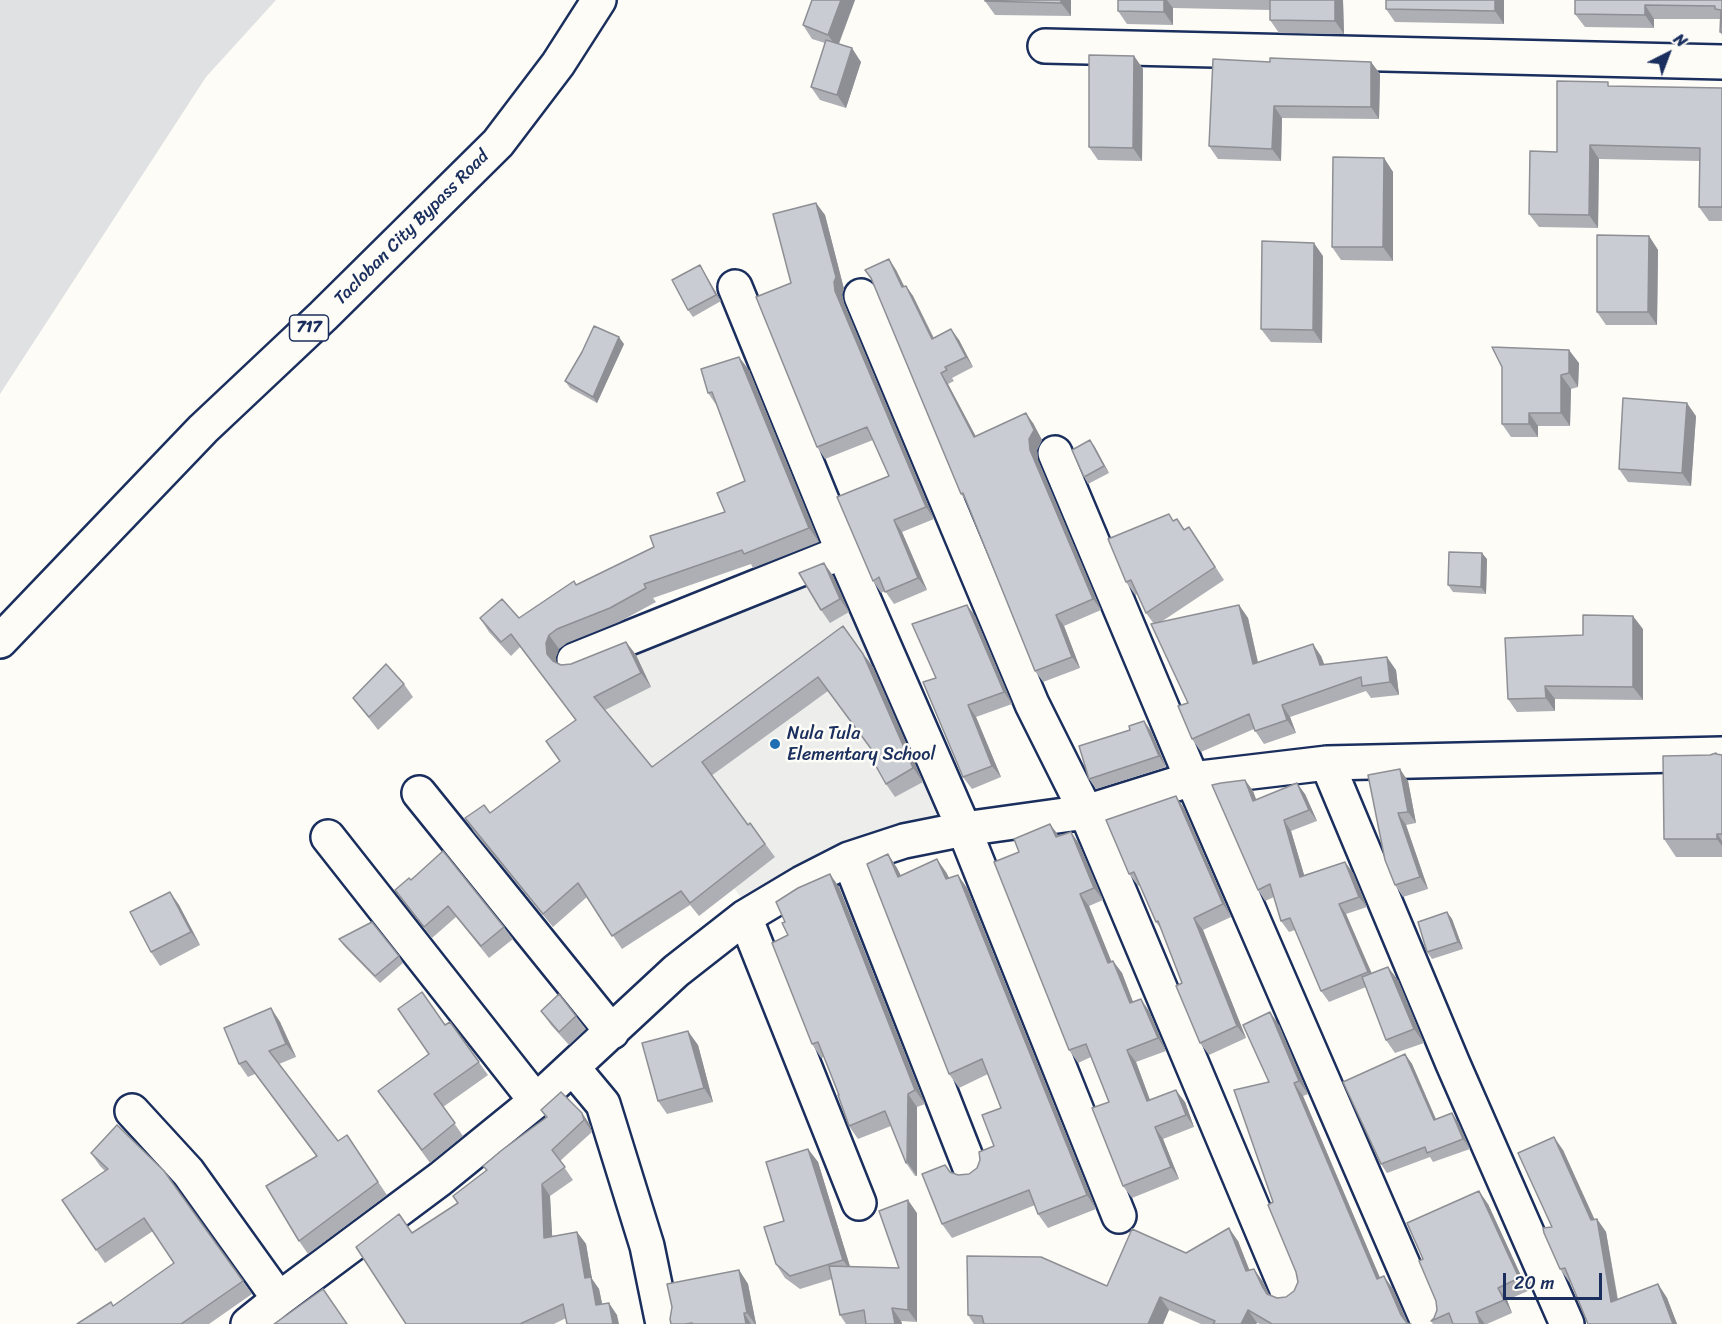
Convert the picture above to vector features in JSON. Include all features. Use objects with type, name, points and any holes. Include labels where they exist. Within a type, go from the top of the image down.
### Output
[{"type":"main road","name":"Tacloban City Bypass Road","points":[[0,641],[203,429],[323,316],[498,143],[558,64],[599,0]]},
{"type":"main road","points":[[1045,46],[1722,62]]},
{"type":"main road","points":[[735,287],[843,552],[964,829],[1119,1216]]},
{"type":"main road","points":[[861,296],[1032,704],[1086,812],[1288,1292]]},
{"type":"main road","points":[[1055,453],[1192,779],[1427,1320]]},
{"type":"main road","points":[[574,660],[843,552]]},
{"type":"main road","points":[[248,1324],[440,1179],[536,1101],[676,971],[745,917],[802,883],[849,860],[904,841],[964,829],[1086,812],[1192,779],[1327,762],[1722,754]]},
{"type":"main road","points":[[1327,762],[1453,1064],[1567,1324]]},
{"type":"main road","points":[[418,793],[612,1032]]},
{"type":"main road","points":[[328,837],[536,1101]]},
{"type":"main road","points":[[849,860],[971,1170]]},
{"type":"main road","points":[[745,917],[859,1203]]},
{"type":"main road","points":[[573,1068],[603,1104],[647,1246],[663,1324]]},
{"type":"main road","points":[[132,1111],[188,1172],[279,1299]]},
{"type":"shaded area","points":[[0,0],[276,0],[206,77],[0,394]]},
{"type":"shaded area","name":"Nula Tula Elementary School","points":[[840,557],[950,817],[747,906],[578,671]]},
{"type":"building","points":[[812,0],[841,0],[828,35],[803,25]]},
{"type":"building","points":[[1061,0],[1061,3],[985,1]]},
{"type":"building","points":[[1118,0],[1164,0],[1164,12],[1118,11]]},
{"type":"building","points":[[1270,0],[1335,0],[1335,21],[1270,20]]},
{"type":"building","points":[[1386,0],[1495,0],[1495,11],[1386,9]]},
{"type":"building","points":[[1575,0],[1722,0],[1722,32],[1720,32],[1721,10],[1715,9],[1715,6],[1645,5],[1645,15],[1575,14]]},
{"type":"building","points":[[826,40],[852,48],[837,95],[811,87]]},
{"type":"building","points":[[1089,55],[1134,56],[1133,148],[1089,147]]},
{"type":"building","points":[[1270,58],[1371,62],[1371,107],[1274,106],[1272,149],[1209,146],[1213,59],[1270,62]]},
{"type":"building","points":[[1557,81],[1608,82],[1608,86],[1722,88],[1722,207],[1699,207],[1700,148],[1590,145],[1589,215],[1529,214],[1530,151],[1557,152]]},
{"type":"building","points":[[1333,157],[1384,158],[1383,247],[1332,247]]},
{"type":"building","points":[[816,203],[836,277],[835,291],[926,507],[894,520],[918,578],[885,592],[879,577],[873,581],[837,497],[889,476],[867,427],[817,447],[756,297],[791,283],[773,214]]},
{"type":"building","points":[[1597,235],[1649,236],[1648,312],[1597,312]]},
{"type":"building","points":[[1262,241],[1314,243],[1313,330],[1261,329]]},
{"type":"building","points":[[889,259],[902,287],[906,286],[932,339],[951,329],[966,357],[945,367],[947,370],[941,373],[974,437],[1026,413],[1034,430],[1029,439],[1030,450],[1093,599],[1056,615],[1072,657],[1035,671],[963,493],[961,494],[871,278],[865,270]]},
{"type":"building","points":[[700,265],[716,295],[688,310],[672,280]]},
{"type":"building","points":[[594,326],[619,337],[593,397],[565,381]]},
{"type":"building","points":[[1492,347],[1569,350],[1569,373],[1561,375],[1561,413],[1529,413],[1529,424],[1502,424],[1502,367]]},
{"type":"building","points":[[739,357],[809,528],[744,554],[742,550],[644,584],[646,588],[610,608],[557,629],[549,635],[546,643],[547,654],[561,665],[571,664],[626,642],[641,673],[594,697],[652,767],[843,626],[863,654],[913,768],[886,784],[868,752],[872,750],[818,677],[702,762],[748,825],[750,823],[765,844],[690,903],[681,891],[612,936],[578,883],[543,914],[465,818],[484,805],[490,813],[560,761],[546,741],[576,720],[511,634],[501,642],[480,618],[502,599],[519,618],[574,581],[576,585],[654,547],[650,536],[725,512],[717,493],[745,481],[712,392],[708,393],[701,369]]},
{"type":"building","points":[[1623,398],[1687,403],[1682,473],[1619,469]]},
{"type":"building","points":[[1090,440],[1104,466],[1084,477],[1072,450]]},
{"type":"building","points":[[1169,514],[1173,521],[1177,519],[1184,530],[1189,527],[1215,567],[1146,613],[1131,580],[1126,582],[1108,539]]},
{"type":"building","points":[[1449,552],[1482,553],[1481,587],[1448,585]]},
{"type":"building","points":[[824,563],[840,599],[821,610],[799,573]]},
{"type":"building","points":[[967,605],[1004,692],[968,705],[992,766],[963,777],[923,682],[936,678],[912,624]]},
{"type":"building","points":[[1239,605],[1253,664],[1313,644],[1320,665],[1387,657],[1390,682],[1362,686],[1361,677],[1282,705],[1287,720],[1255,731],[1249,714],[1192,739],[1178,706],[1188,703],[1151,624]]},
{"type":"building","points":[[1583,615],[1633,616],[1633,687],[1545,686],[1546,698],[1508,699],[1505,638],[1583,635]]},
{"type":"building","points":[[386,664],[404,684],[369,717],[353,698]]},
{"type":"building","points":[[1144,721],[1159,756],[1089,779],[1079,746],[1130,730],[1129,726]]},
{"type":"building","points":[[1716,753],[1722,755],[1722,834],[1717,834],[1717,839],[1664,839],[1663,756]]},
{"type":"building","points":[[1400,769],[1408,812],[1398,813],[1420,877],[1395,885],[1385,860],[1368,775]]},
{"type":"building","points":[[1245,780],[1253,801],[1297,783],[1309,810],[1284,820],[1300,877],[1345,862],[1359,897],[1339,904],[1368,972],[1321,991],[1290,918],[1281,921],[1270,884],[1258,890],[1212,785]]},
{"type":"building","points":[[1176,796],[1223,904],[1194,918],[1237,1026],[1200,1043],[1176,986],[1182,983],[1158,921],[1156,922],[1134,872],[1129,874],[1106,820]]},
{"type":"building","points":[[1050,824],[1056,837],[1071,832],[1094,888],[1080,894],[1108,963],[1113,961],[1130,1003],[1141,999],[1158,1038],[1127,1050],[1147,1101],[1176,1090],[1186,1115],[1155,1127],[1171,1167],[1123,1186],[1092,1108],[1109,1102],[1086,1044],[1069,1050],[994,862],[1019,852],[1014,839]]},
{"type":"building","points":[[443,851],[504,927],[481,946],[448,906],[424,927],[395,890],[409,878],[411,880]]},
{"type":"building","points":[[888,854],[898,877],[937,859],[946,879],[958,875],[1087,1195],[1038,1214],[1029,1190],[942,1224],[922,1174],[945,1165],[950,1172],[958,1175],[969,1174],[977,1168],[980,1160],[979,1152],[994,1146],[982,1115],[1001,1108],[982,1059],[949,1074],[867,864]]},
{"type":"building","points":[[830,874],[915,1090],[908,1094],[906,1163],[885,1111],[849,1126],[818,1042],[812,1044],[772,943],[788,935],[776,902],[798,888]]},
{"type":"building","points":[[170,892],[191,932],[151,952],[130,912]]},
{"type":"building","points":[[1447,912],[1458,942],[1427,952],[1418,922]]},
{"type":"building","points":[[372,922],[399,956],[375,976],[339,939]]},
{"type":"building","points":[[1388,967],[1414,1029],[1386,1040],[1362,977]]},
{"type":"building","points":[[422,992],[445,1025],[450,1022],[479,1062],[434,1094],[455,1123],[422,1150],[378,1091],[429,1054],[398,1009]]},
{"type":"building","points":[[559,994],[576,1016],[559,1032],[541,1011]]},
{"type":"building","points":[[271,1008],[286,1044],[269,1051],[338,1141],[347,1135],[378,1182],[299,1241],[266,1186],[317,1156],[246,1061],[239,1064],[224,1028]]},
{"type":"building","points":[[1270,1012],[1299,1081],[1294,1083],[1377,1279],[1384,1276],[1401,1315],[1407,1323],[1411,1324],[1272,1324],[1248,1310],[1241,1324],[1213,1324],[1215,1321],[1160,1297],[1148,1324],[984,1324],[982,1316],[968,1315],[967,1256],[1041,1257],[1107,1286],[1132,1229],[1186,1253],[1229,1228],[1246,1271],[1254,1269],[1267,1294],[1277,1298],[1286,1297],[1294,1291],[1298,1282],[1296,1272],[1268,1205],[1273,1202],[1234,1090],[1269,1082],[1243,1025]]},
{"type":"building","points":[[688,1031],[704,1088],[658,1101],[642,1043]]},
{"type":"building","points":[[1405,1054],[1434,1120],[1452,1113],[1463,1139],[1427,1153],[1425,1147],[1381,1164],[1343,1082]]},
{"type":"building","points":[[561,1092],[582,1113],[584,1120],[552,1150],[565,1167],[542,1184],[544,1238],[577,1232],[585,1278],[591,1277],[596,1305],[609,1303],[613,1324],[567,1324],[563,1304],[520,1324],[406,1324],[356,1247],[399,1214],[412,1233],[458,1203],[453,1196],[487,1170],[483,1166],[502,1150],[547,1117],[541,1110]]},
{"type":"building","points":[[117,1125],[164,1171],[243,1281],[181,1324],[77,1324],[111,1302],[113,1306],[174,1263],[144,1218],[96,1250],[62,1200],[108,1169],[91,1153]]},
{"type":"building","points":[[1554,1137],[1591,1220],[1597,1219],[1611,1302],[1658,1284],[1673,1324],[1588,1324],[1565,1268],[1560,1269],[1544,1233],[1543,1228],[1552,1227],[1518,1153]]},
{"type":"building","points":[[808,1149],[843,1260],[790,1276],[776,1264],[764,1227],[784,1221],[766,1162]]},
{"type":"building","points":[[1479,1191],[1519,1278],[1498,1288],[1504,1300],[1476,1312],[1480,1324],[1453,1324],[1449,1313],[1431,1321],[1437,1310],[1436,1301],[1419,1261],[1423,1259],[1407,1223]]},
{"type":"building","points":[[908,1200],[908,1310],[892,1308],[895,1324],[866,1324],[864,1310],[840,1315],[829,1266],[899,1268],[879,1211]]},
{"type":"building","points":[[739,1270],[747,1313],[744,1313],[746,1324],[671,1324],[672,1307],[667,1284]]},
{"type":"building","points":[[323,1289],[347,1324],[274,1324]]},
{"type":"place","name":"Nula Tula Elementary School","points":[[775,744]]}]
